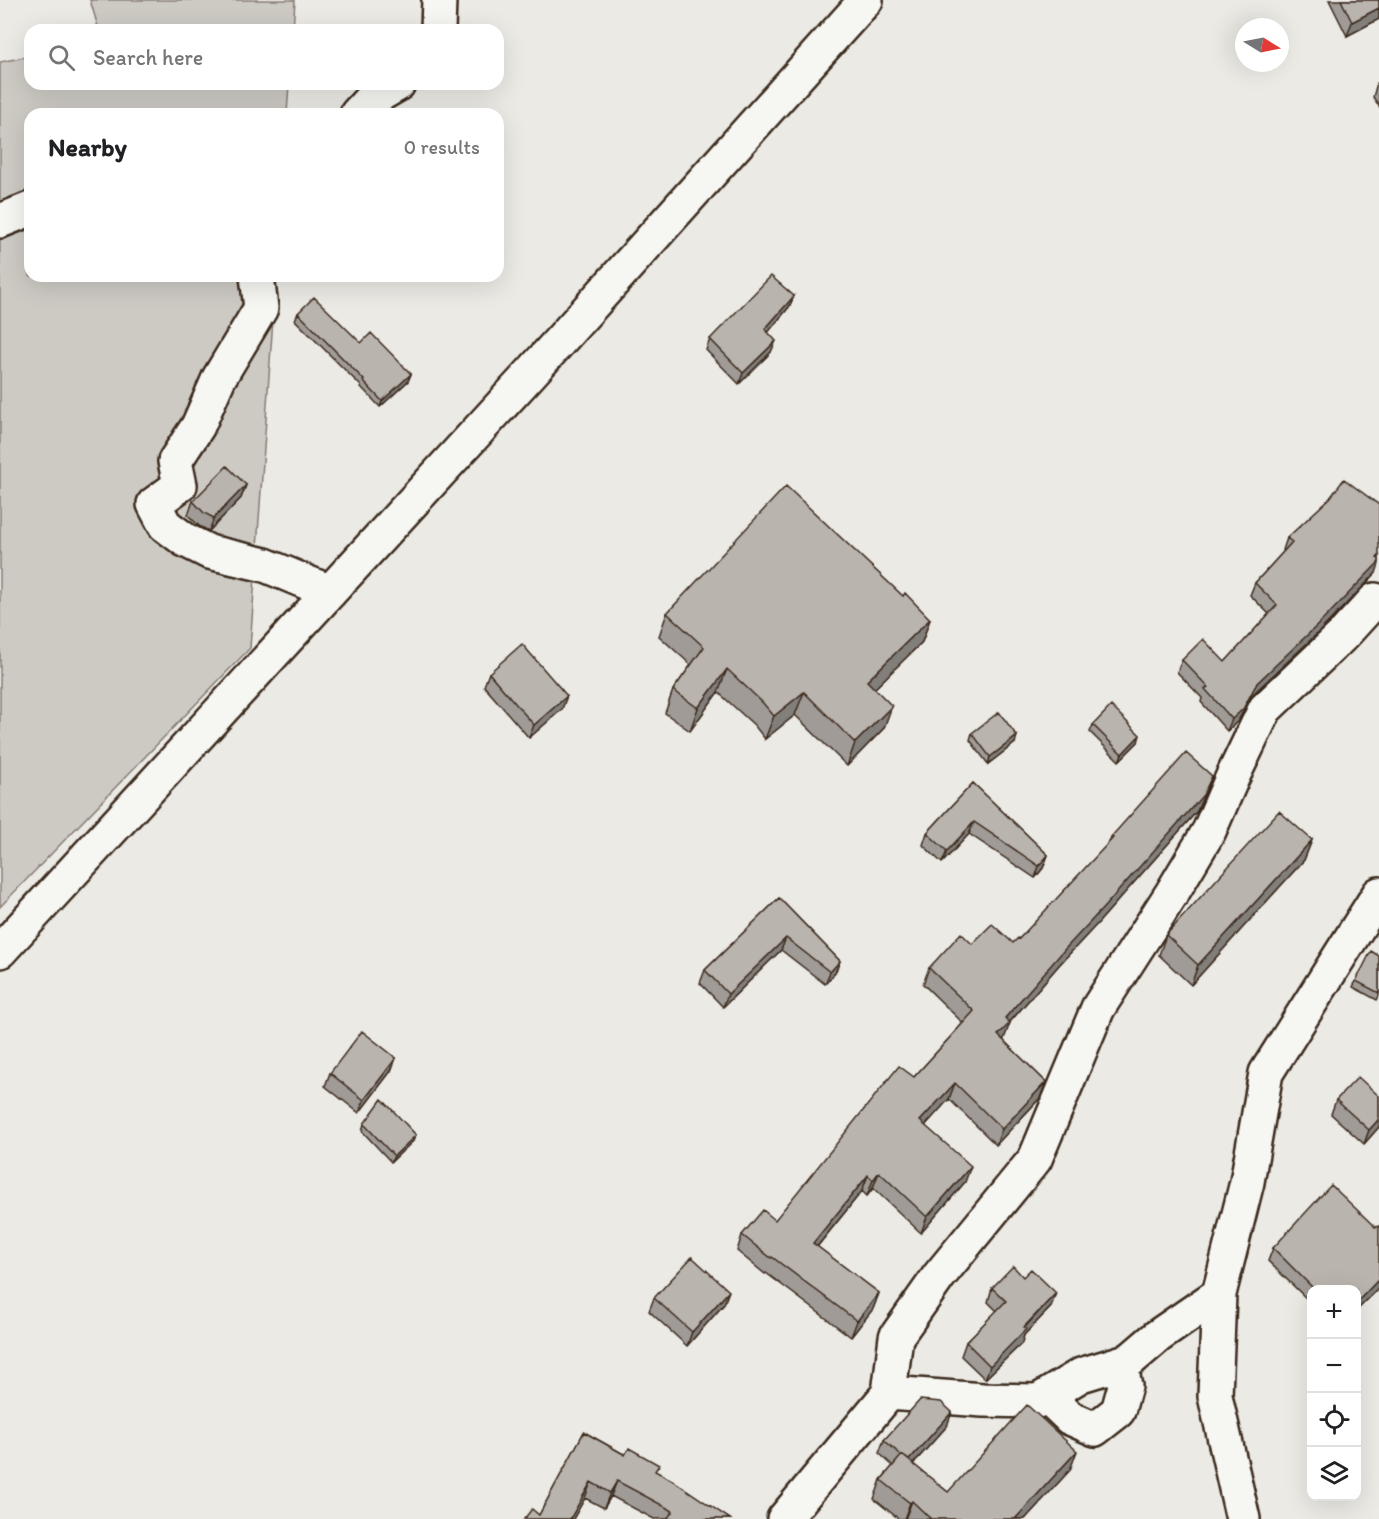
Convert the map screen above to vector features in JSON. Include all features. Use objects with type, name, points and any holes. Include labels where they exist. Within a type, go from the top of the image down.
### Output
[{"type":"street","points":[[438,24],[439,0]]},
{"type":"street","points":[[0,951],[531,373],[866,0]]},
{"type":"street","points":[[363,108],[369,101],[388,90]]},
{"type":"street","points":[[0,221],[24,211]]},
{"type":"street","points":[[258,282],[261,308],[219,378],[198,426],[175,461],[180,485],[154,504],[165,525],[185,540],[209,552],[265,565],[330,592]]},
{"type":"street","points":[[784,1519],[889,1393],[896,1336],[939,1276],[1035,1160],[1098,1008],[1209,831],[1264,709],[1342,636],[1375,600]]},
{"type":"street","points":[[1243,1519],[1215,1396],[1219,1294],[1247,1182],[1266,1073],[1379,894]]},
{"type":"street","points":[[889,1393],[983,1400],[1038,1401],[1081,1375],[1130,1360],[1158,1336],[1219,1294]]},
{"type":"street","points":[[1047,1395],[1070,1418],[1095,1429],[1118,1411],[1125,1386],[1120,1363]]},
{"type":"shaded area","points":[[90,0],[295,0],[293,24],[97,24]]},
{"type":"shaded area","points":[[24,57],[24,90],[289,90],[287,108],[24,108],[24,282],[276,282],[250,648],[0,907],[0,62]]},
{"type":"building","points":[[1341,0],[1379,0],[1379,8],[1352,22]]},
{"type":"building","points":[[771,276],[794,296],[765,329],[776,341],[743,373],[710,339]]},
{"type":"building","points":[[314,297],[361,343],[371,333],[411,374],[382,401],[298,313]]},
{"type":"building","points":[[227,466],[246,485],[214,518],[204,513],[193,501]]},
{"type":"building","points":[[1344,479],[1379,505],[1379,556],[1377,558],[1379,562],[1257,683],[1243,709],[1232,719],[1205,689],[1208,687],[1182,660],[1203,639],[1225,662],[1277,605],[1255,583],[1292,542],[1287,538],[1330,498]]},
{"type":"building","points":[[786,486],[903,596],[905,593],[930,619],[867,681],[892,706],[855,743],[804,692],[774,716],[727,669],[698,708],[673,690],[704,647],[667,613]]},
{"type":"building","points":[[522,644],[567,696],[534,725],[489,673]]},
{"type":"building","points":[[1111,706],[1140,735],[1122,754],[1093,725]]},
{"type":"building","points":[[999,712],[1017,736],[990,757],[972,733]]},
{"type":"building","points":[[1186,753],[1212,776],[1203,795],[1005,1018],[1010,1023],[998,1035],[1046,1082],[1002,1129],[955,1083],[920,1121],[971,1166],[927,1217],[879,1172],[873,1180],[868,1175],[813,1243],[879,1293],[857,1321],[742,1235],[763,1210],[775,1220],[899,1066],[914,1077],[974,1011],[929,968],[961,933],[972,944],[992,924],[1013,943],[1019,939],[1113,838],[1111,837]]},
{"type":"building","points":[[973,783],[1048,855],[1039,866],[974,822],[947,851],[927,833]]},
{"type":"building","points":[[1279,811],[1312,840],[1198,965],[1166,935]]},
{"type":"building","points":[[779,898],[840,961],[830,972],[786,938],[728,994],[705,970]]},
{"type":"building","points":[[1371,951],[1379,956],[1379,993],[1356,981]]},
{"type":"building","points":[[362,1031],[396,1058],[364,1100],[330,1073]]},
{"type":"building","points":[[1358,1077],[1379,1096],[1379,1119],[1369,1130],[1336,1100]]},
{"type":"building","points":[[382,1099],[416,1135],[394,1156],[364,1124]]},
{"type":"building","points":[[1331,1185],[1375,1227],[1379,1226],[1379,1279],[1361,1298],[1361,1285],[1310,1285],[1273,1248]]},
{"type":"building","points":[[692,1257],[729,1291],[692,1332],[654,1298]]},
{"type":"building","points":[[1013,1266],[1023,1277],[1031,1269],[1056,1293],[1024,1327],[1026,1329],[990,1366],[966,1342],[1006,1301],[992,1288]]},
{"type":"building","points":[[920,1400],[941,1402],[952,1412],[909,1460],[884,1440]]},
{"type":"building","points":[[1027,1405],[1077,1451],[1015,1519],[931,1519],[912,1501],[910,1503],[881,1480],[902,1455],[948,1492]]},
{"type":"building","points":[[584,1432],[625,1455],[629,1448],[659,1465],[655,1471],[730,1519],[667,1519],[673,1511],[617,1481],[610,1493],[591,1482],[570,1519],[524,1519],[532,1509],[539,1515]]}]
